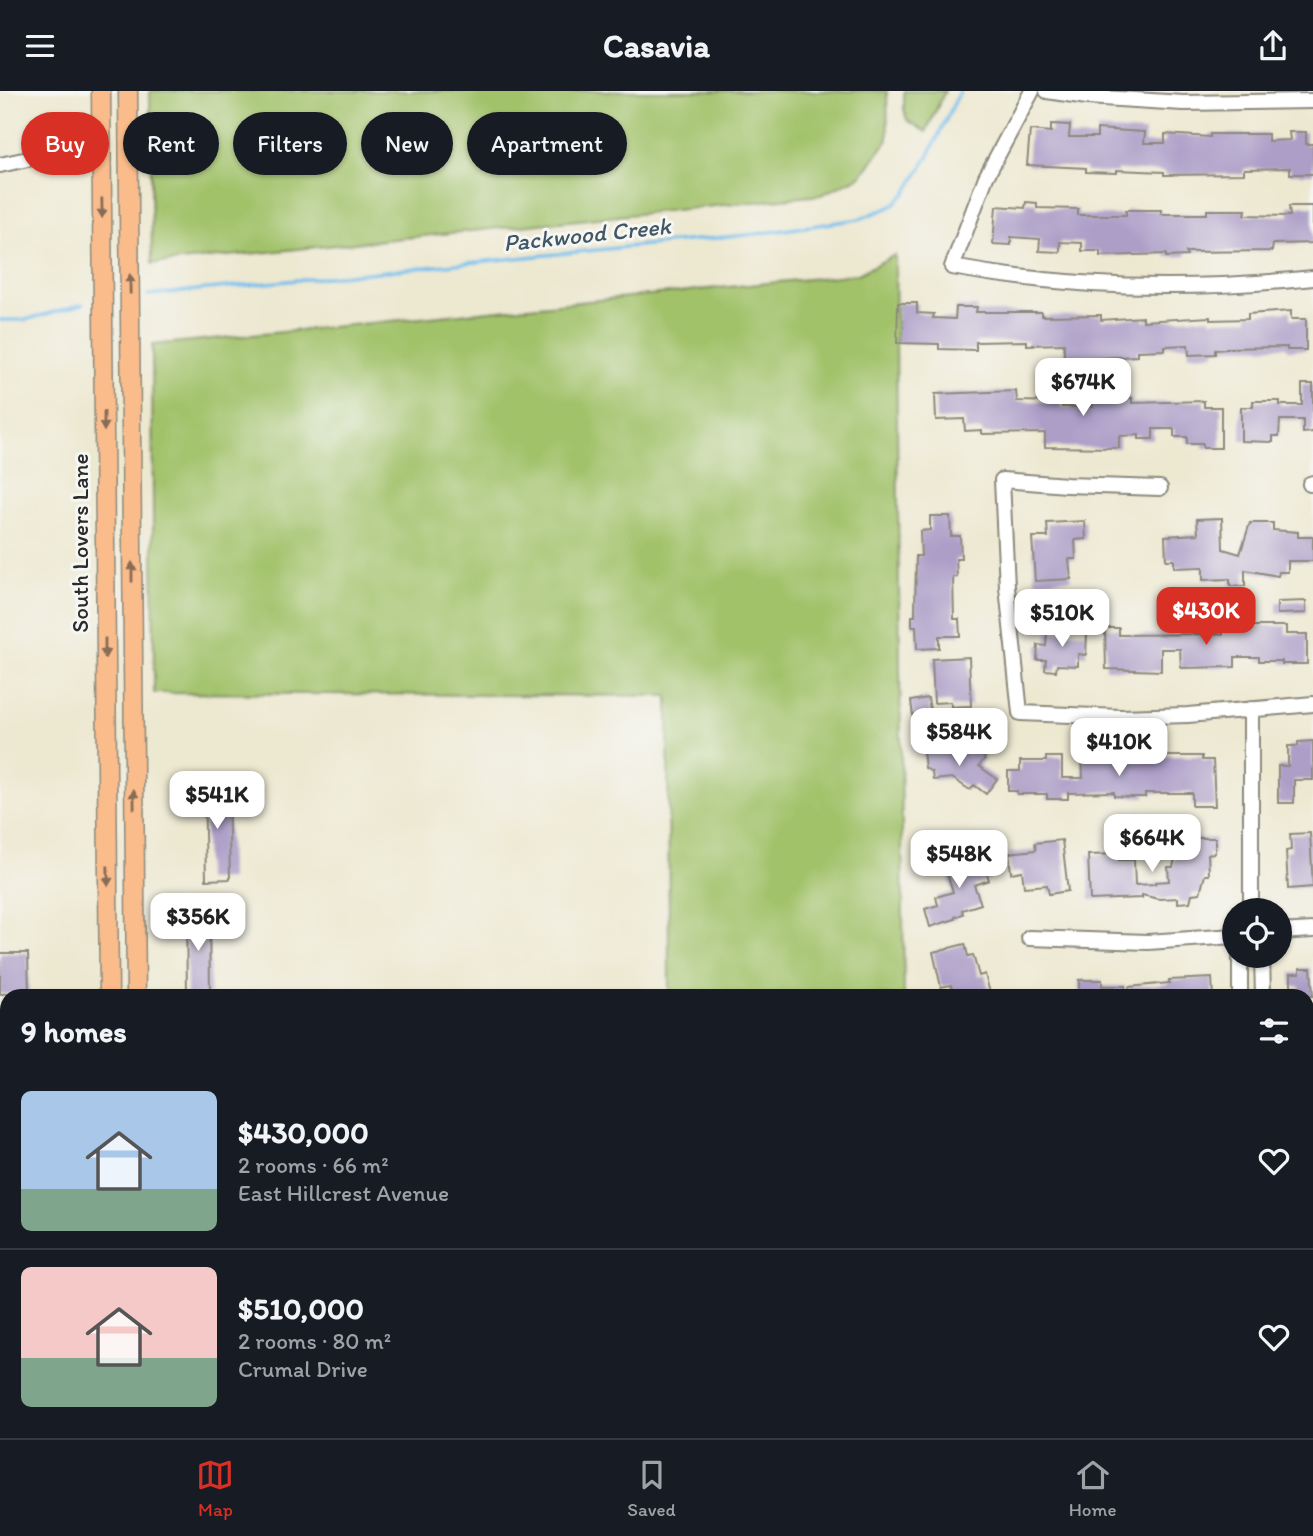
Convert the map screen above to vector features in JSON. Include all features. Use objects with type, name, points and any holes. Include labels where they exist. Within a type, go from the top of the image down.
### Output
[{"type":"main road","name":"South Lovers Lane","points":[[101,91],[101,112]]},
{"type":"main road","points":[[128,91],[136,989]]},
{"type":"main road","name":"South Lovers Lane","points":[[102,175],[109,989]]},
{"type":"street","points":[[1032,91],[986,177],[952,267],[1012,278],[1111,286],[1197,286],[1313,278]]},
{"type":"street","points":[[1047,91],[1087,97],[1183,103],[1313,101]]},
{"type":"street","points":[[0,165],[21,160]]},
{"type":"street","points":[[1160,488],[1002,480],[1007,587],[1020,713],[1121,717],[1188,715],[1313,704]]},
{"type":"street","points":[[1251,709],[1251,898]]},
{"type":"street","points":[[1292,931],[1313,930]]},
{"type":"street","points":[[1029,938],[1148,942],[1222,937]]},
{"type":"street","points":[[1240,968],[1240,989]]},
{"type":"street","points":[[1263,968],[1264,989]]},
{"type":"green space","points":[[150,91],[887,91],[888,140],[861,176],[821,195],[152,264],[151,175],[219,175],[219,112],[150,112]]},
{"type":"green space","points":[[904,91],[945,91],[926,132],[907,120]]},
{"type":"green space","points":[[895,255],[904,989],[669,989],[668,696],[154,693],[152,345],[858,274]]},
{"type":"building","points":[[1051,124],[1070,125],[1069,137],[1097,137],[1097,129],[1145,132],[1144,143],[1165,143],[1165,134],[1210,137],[1210,134],[1268,134],[1268,141],[1290,140],[1289,132],[1306,132],[1306,144],[1313,144],[1313,174],[1290,174],[1290,168],[1244,169],[1244,174],[1164,175],[1164,172],[1086,172],[1086,168],[1027,165],[1030,130],[1051,132]]},
{"type":"building","points":[[1026,202],[1037,203],[1037,208],[1078,209],[1078,215],[1126,215],[1126,210],[1161,210],[1161,214],[1207,214],[1207,210],[1246,210],[1245,215],[1290,216],[1289,206],[1313,206],[1313,243],[1273,244],[1272,251],[1186,252],[1187,256],[1166,257],[1166,254],[1100,256],[1100,251],[1082,251],[1082,243],[1060,242],[1060,252],[1039,251],[1040,239],[1011,237],[1011,245],[993,244],[996,206],[1025,208]]},
{"type":"building","points":[[898,303],[917,303],[917,313],[934,314],[933,318],[955,319],[956,307],[977,307],[976,312],[1042,312],[1042,316],[1101,315],[1101,320],[1143,317],[1143,321],[1210,317],[1210,320],[1248,319],[1248,314],[1291,311],[1291,319],[1306,319],[1306,350],[1287,350],[1287,347],[1226,348],[1215,350],[1215,354],[1189,355],[1188,345],[1165,346],[1165,350],[1137,351],[1137,356],[1064,360],[1064,344],[1027,345],[1027,341],[976,342],[976,350],[939,349],[939,344],[897,343]]},
{"type":"building","points":[[1092,379],[1111,379],[1111,390],[1122,390],[1122,398],[1132,398],[1132,403],[1204,401],[1204,407],[1221,407],[1221,448],[1203,448],[1203,444],[1187,444],[1187,437],[1174,437],[1174,429],[1153,429],[1153,439],[1139,439],[1139,435],[1119,436],[1119,448],[1045,447],[1045,433],[982,434],[982,430],[965,431],[964,419],[936,420],[935,394],[1016,391],[1017,401],[1062,402],[1062,407],[1093,407]]},
{"type":"building","points":[[1302,384],[1313,384],[1313,432],[1303,433],[1303,420],[1280,420],[1279,436],[1273,436],[1273,442],[1241,441],[1241,407],[1253,407],[1253,401],[1280,401],[1280,405],[1302,405]]},
{"type":"building","points":[[930,516],[950,516],[951,536],[960,536],[961,559],[956,559],[957,577],[953,577],[954,619],[959,619],[960,636],[939,636],[939,648],[917,649],[916,626],[912,626],[912,616],[915,616],[916,556],[921,556],[920,531],[930,530]]},
{"type":"building","points":[[1222,518],[1223,549],[1240,554],[1250,523],[1273,523],[1273,530],[1298,532],[1298,537],[1313,537],[1313,561],[1288,561],[1288,572],[1279,572],[1278,576],[1245,570],[1245,586],[1230,586],[1230,579],[1203,580],[1203,567],[1174,568],[1174,560],[1166,560],[1165,536],[1198,534],[1197,519]]},
{"type":"building","points":[[1085,521],[1086,539],[1075,540],[1076,559],[1069,559],[1071,579],[1035,581],[1032,537],[1048,537],[1047,523]]},
{"type":"building","points":[[1306,601],[1306,613],[1277,614],[1277,602]]},
{"type":"building","points":[[1234,613],[1234,626],[1286,626],[1286,634],[1307,634],[1307,664],[1282,664],[1282,661],[1259,661],[1259,657],[1235,657],[1235,667],[1181,668],[1180,649],[1161,649],[1161,671],[1106,669],[1105,628],[1119,628],[1119,635],[1223,634],[1222,614]]},
{"type":"building","points":[[1047,632],[1087,633],[1086,655],[1078,654],[1078,666],[1057,665],[1056,671],[1045,670],[1046,660],[1037,660],[1038,645],[1046,646]]},
{"type":"building","points":[[969,657],[971,706],[951,707],[951,702],[934,703],[932,659]]},
{"type":"building","points":[[928,698],[933,728],[915,731],[911,701]]},
{"type":"building","points":[[1313,741],[1313,780],[1294,780],[1294,803],[1278,803],[1278,766],[1288,766],[1288,746]]},
{"type":"building","points":[[958,747],[968,754],[972,748],[985,758],[979,766],[997,779],[986,794],[974,785],[970,790],[952,778],[933,780],[932,772],[925,768],[923,751]]},
{"type":"building","points":[[1106,754],[1106,757],[1126,757],[1126,761],[1155,761],[1155,756],[1202,756],[1202,760],[1213,760],[1215,806],[1192,806],[1192,793],[1145,793],[1145,797],[1132,797],[1114,796],[1114,792],[1068,793],[1068,799],[1047,799],[1047,794],[1017,794],[1017,791],[1008,791],[1008,771],[1020,771],[1020,761],[1046,761],[1046,757],[1062,757],[1062,778],[1083,778],[1082,755]]},
{"type":"building","points":[[228,783],[230,879],[206,880],[204,784]]},
{"type":"building","points":[[1310,833],[1313,887],[1288,889],[1286,851],[1291,850],[1290,834]]},
{"type":"building","points":[[1180,838],[1215,838],[1215,853],[1208,854],[1209,875],[1205,875],[1200,893],[1192,894],[1190,902],[1178,903],[1178,898],[1159,899],[1142,895],[1142,898],[1090,900],[1088,855],[1119,854],[1119,860],[1134,860],[1135,885],[1155,884],[1169,881],[1168,867],[1173,867]]},
{"type":"building","points":[[1062,840],[1068,891],[1049,894],[1047,885],[1024,887],[1022,871],[1011,873],[1009,853],[1036,850],[1035,843]]},
{"type":"building","points":[[980,853],[989,880],[974,885],[981,904],[962,910],[963,914],[955,919],[930,927],[925,909],[938,905],[936,897],[953,892],[944,865]]},
{"type":"building","points":[[209,911],[210,989],[187,989],[186,912]]},
{"type":"building","points":[[965,944],[968,956],[973,955],[979,976],[985,974],[989,989],[952,989],[951,985],[941,987],[933,952]]},
{"type":"building","points":[[0,953],[28,953],[29,989],[0,989]]},
{"type":"building","points":[[1300,968],[1311,968],[1312,989],[1291,986],[1291,973],[1300,973]]},
{"type":"building","points":[[1212,978],[1213,989],[1129,989],[1169,983],[1169,980]]},
{"type":"building","points":[[1079,980],[1102,980],[1102,986],[1125,986],[1125,989],[1079,989]]},
{"type":"waterway","name":"Packwood Creek","points":[[148,295],[756,234],[859,219],[890,207],[906,193],[928,157],[960,91]]},
{"type":"waterway","name":"Packwood Creek","points":[[0,320],[25,320],[83,304]]}]
